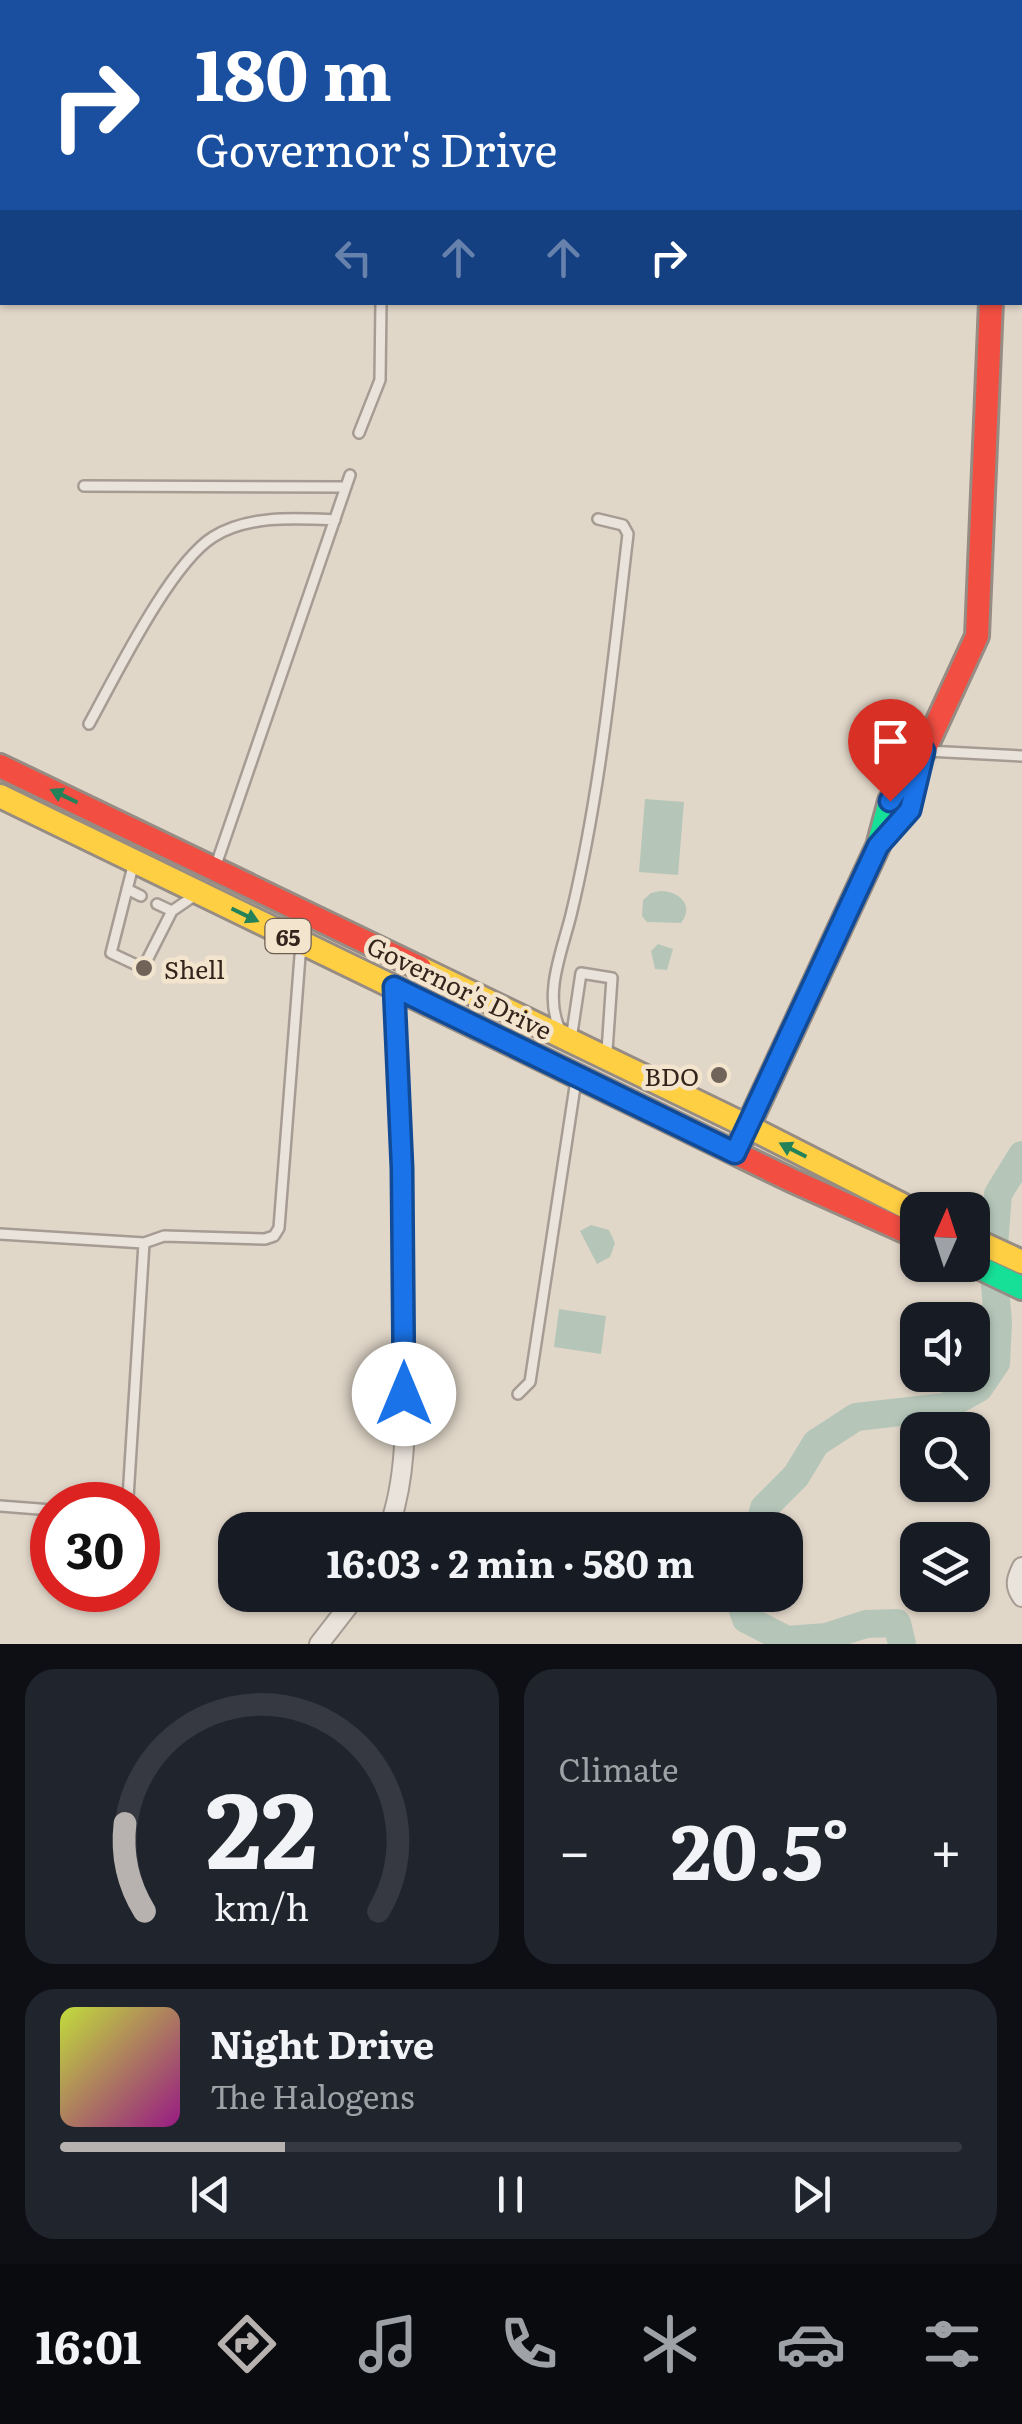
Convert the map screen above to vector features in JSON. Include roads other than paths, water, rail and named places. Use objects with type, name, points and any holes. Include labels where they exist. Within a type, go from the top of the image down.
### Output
[{"type":"main road","points":[[735,1153],[878,846],[890,801],[924,751],[977,636],[990,305]]},
{"type":"main road","name":"Governor's Drive","points":[[0,766],[747,1126],[900,1216]]},
{"type":"main road","name":"Governor's Drive","points":[[0,796],[735,1153],[900,1218]]},
{"type":"main road","points":[[990,1247],[1022,1262]]},
{"type":"main road","points":[[990,1273],[1022,1288]]},
{"type":"street","points":[[392,1512],[402,1470],[404,1394],[402,1168],[394,987]]},
{"type":"street","points":[[1022,1567],[1016,1578],[1016,1589],[1022,1597]]},
{"type":"street","points":[[319,1644],[344,1612]]},
{"type":"lane","points":[[360,433],[380,380],[381,305]]},
{"type":"lane","points":[[214,869],[350,475]]},
{"type":"lane","points":[[84,486],[345,487]]},
{"type":"lane","points":[[89,724],[144,624],[188,561],[213,537],[282,517],[334,520]]},
{"type":"lane","points":[[567,1039],[552,1010],[554,987],[602,743],[628,534],[623,525],[598,519]]},
{"type":"lane","points":[[924,751],[1022,756]]},
{"type":"lane","points":[[104,847],[112,820]]},
{"type":"lane","points":[[144,835],[127,889],[126,915],[111,953],[143,968],[172,911],[200,893]]},
{"type":"lane","points":[[127,889],[141,896]]},
{"type":"lane","points":[[157,904],[172,911]]},
{"type":"lane","points":[[0,1234],[144,1243],[164,1236],[274,1236],[279,1228],[300,956],[319,920]]},
{"type":"lane","points":[[146,926],[161,933]]},
{"type":"lane","points":[[567,1039],[581,973],[612,978],[606,1058]]},
{"type":"lane","points":[[518,1394],[530,1382],[576,1076]]},
{"type":"lane","points":[[129,1482],[144,1243]]},
{"type":"lane","points":[[0,1506],[30,1508]]},
{"type":"waterway","points":[[763,1512],[796,1476],[816,1443],[856,1417],[945,1407],[979,1388],[996,1363],[998,1323],[993,1259],[998,1194],[1022,1155]]},
{"type":"waterway","points":[[744,1612],[746,1619],[787,1640],[826,1637],[866,1624],[897,1623],[902,1644]]},
{"type":"place","name":"Shell","points":[[144,968]]},
{"type":"place","name":"BDO","points":[[719,1075]]}]
